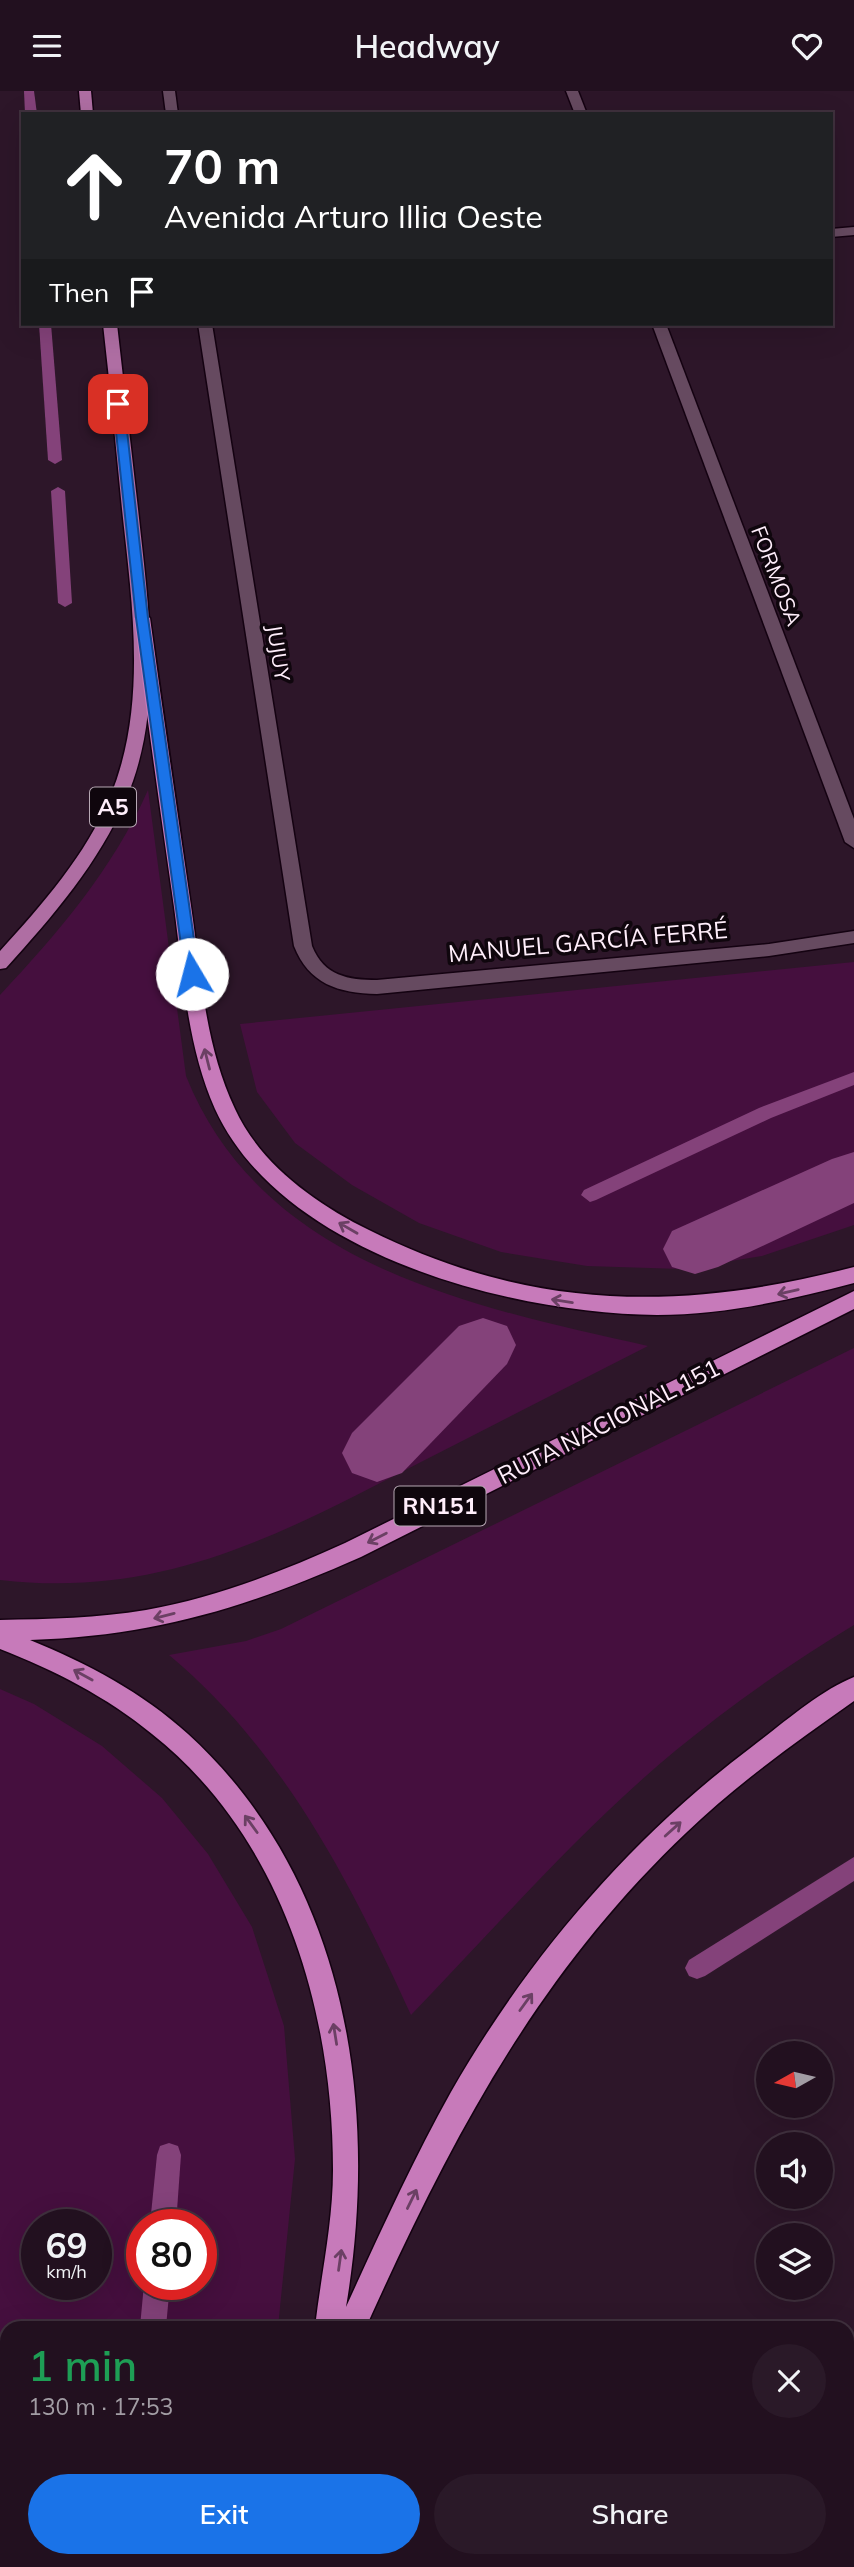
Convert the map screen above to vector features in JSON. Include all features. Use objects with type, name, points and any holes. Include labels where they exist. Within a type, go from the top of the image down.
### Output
[{"type":"highway","points":[[142,618],[195,997],[210,1071],[227,1112],[244,1139],[281,1182],[322,1214],[421,1265],[472,1283],[583,1304],[641,1308],[706,1306],[770,1296],[854,1275]]},
{"type":"highway","name":"RUTA NACIONAL 151","points":[[0,1630],[73,1629],[146,1620],[213,1603],[287,1579],[353,1550],[854,1299]]},
{"type":"highway","points":[[0,1638],[82,1674],[134,1706],[181,1743],[224,1787],[264,1843],[293,1897],[316,1957],[335,2027],[346,2115],[345,2219],[330,2321]]},
{"type":"highway","points":[[355,2321],[440,2139],[508,2027],[581,1927],[656,1845],[742,1767],[854,1688]]},
{"type":"main road","points":[[85,91],[88,112]]},
{"type":"main road","name":"A5","points":[[0,963],[64,888],[112,809],[128,772],[141,695],[142,618],[110,326]]},
{"type":"street","points":[[169,91],[172,112]]},
{"type":"street","points":[[572,91],[580,112]]},
{"type":"street","points":[[833,233],[854,231]]},
{"type":"street","name":"JUJUY","points":[[205,326],[303,946],[315,972],[328,980]]},
{"type":"street","name":"FORMOSA","points":[[660,326],[854,842]]},
{"type":"street","name":"MANUEL GARCÍA FERRÉ","points":[[328,980],[343,985],[377,987],[769,950],[854,937]]},
{"type":"shaded area","points":[[148,790],[186,1076],[220,1140],[265,1192],[319,1234],[379,1267],[444,1293],[511,1314],[648,1346],[369,1489],[270,1536],[220,1555],[168,1570],[115,1580],[59,1583],[0,1580],[0,995],[83,899],[118,847]]},
{"type":"shaded area","points":[[854,962],[854,1225],[762,1256],[681,1269],[587,1266],[501,1252],[419,1223],[352,1185],[295,1143],[257,1092],[240,1024]]},
{"type":"shaded area","points":[[854,1348],[854,1625],[740,1701],[640,1781],[572,1846],[411,2015],[338,1868],[280,1776],[210,1692],[169,1655],[246,1641],[281,1629]]},
{"type":"shaded area","points":[[0,1689],[34,1704],[102,1746],[162,1798],[208,1854],[252,1927],[284,2026],[295,2159],[279,2321],[0,2321]]},
{"type":"waterway","points":[[29,91],[31,112]]},
{"type":"waterway","points":[[45,326],[55,460]]},
{"type":"waterway","points":[[58,491],[65,603]]},
{"type":"waterway","points":[[590,1195],[765,1113],[854,1078]]},
{"type":"waterway","points":[[695,1249],[854,1176]]},
{"type":"waterway","points":[[377,1453],[483,1345]]},
{"type":"waterway","points":[[697,1968],[854,1868]]},
{"type":"waterway","points":[[164,2209],[169,2155]]},
{"type":"waterway","points":[[154,2321],[156,2300]]},
{"type":"route","points":[[118,404],[142,618],[192,974]]}]
